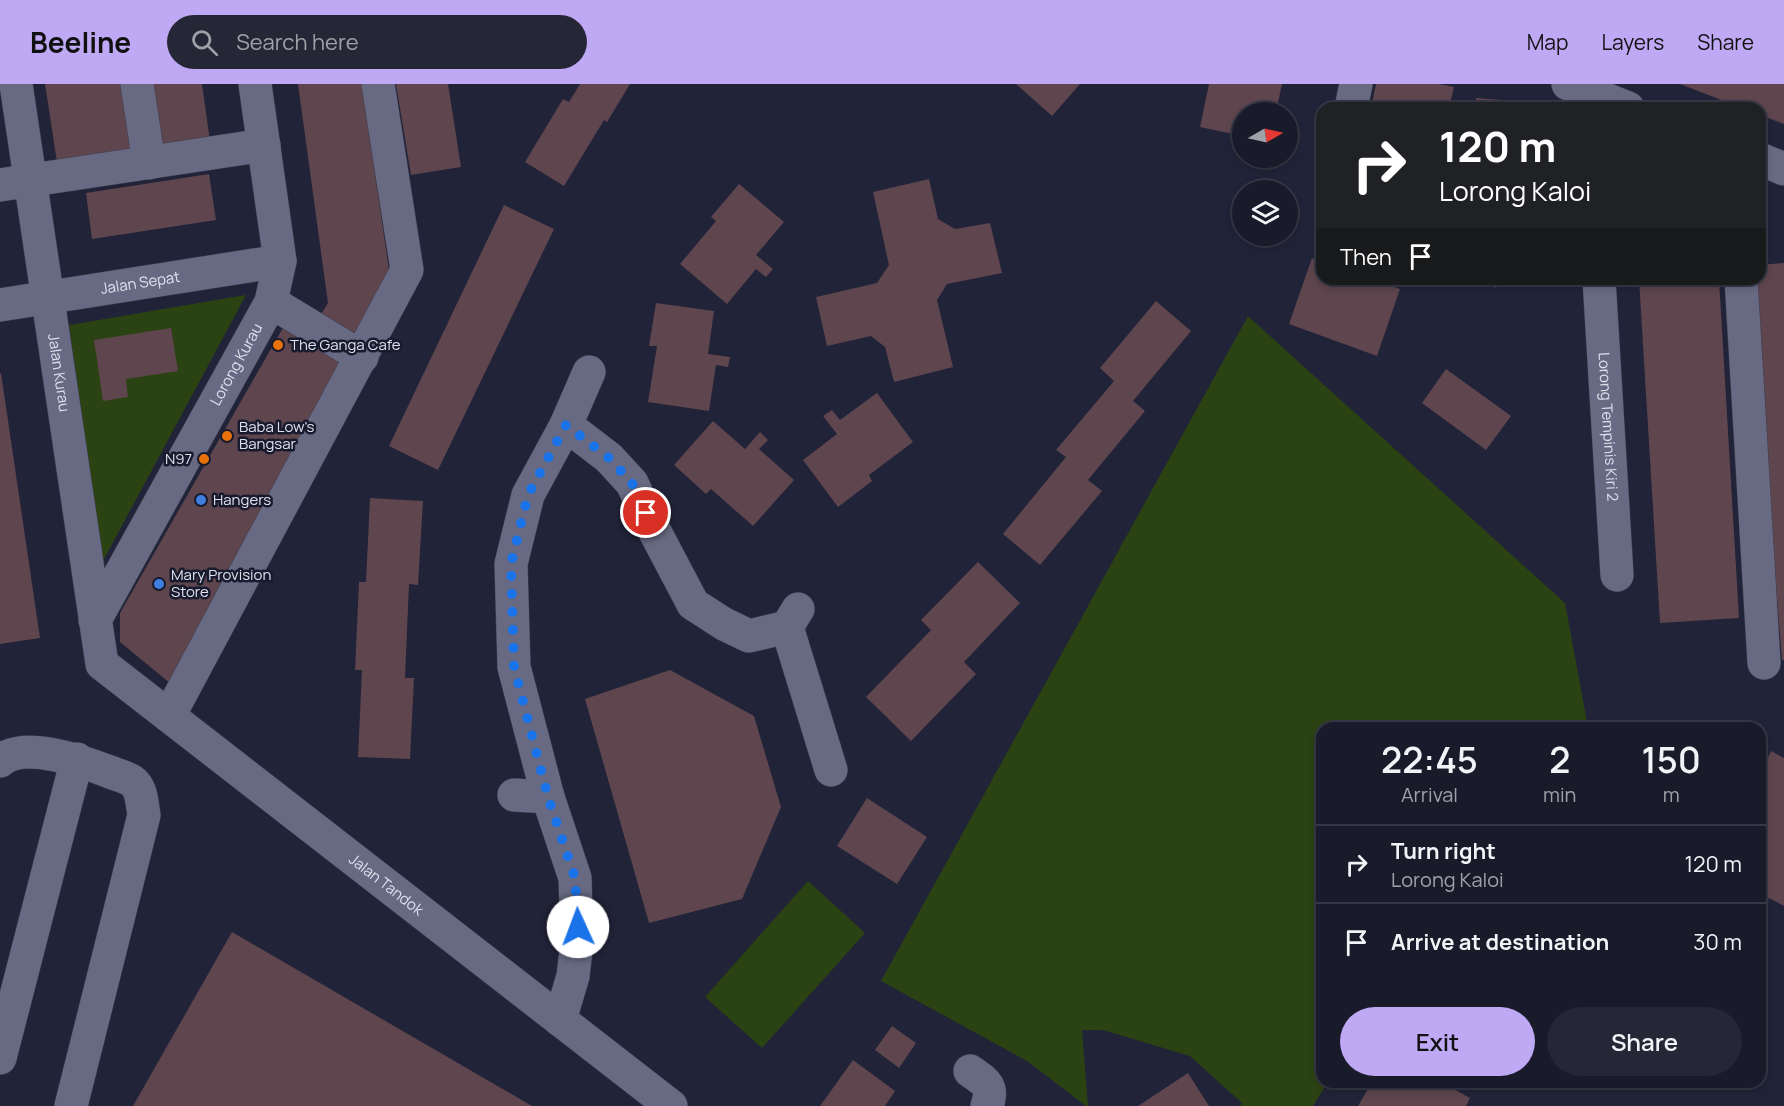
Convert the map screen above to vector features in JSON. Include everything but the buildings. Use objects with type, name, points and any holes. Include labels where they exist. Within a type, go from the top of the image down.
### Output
[{"type":"street","name":"Jalan Kurau","points":[[16,84],[15,183],[48,297],[102,664]]},
{"type":"street","points":[[137,84],[149,163]]},
{"type":"street","name":"Lorong Kurau","points":[[95,620],[272,302],[280,261],[255,84]]},
{"type":"street","points":[[169,716],[407,270],[378,84]]},
{"type":"street","points":[[1352,102],[1356,84]]},
{"type":"street","points":[[1581,95],[1606,102]]},
{"type":"street","points":[[15,183],[264,145]]},
{"type":"street","points":[[1766,162],[1784,169]]},
{"type":"street","name":"Jalan Sepat","points":[[0,305],[280,261]]},
{"type":"street","name":"Lorong Tempinis Kiri 2","points":[[1599,285],[1617,575]]},
{"type":"street","points":[[1741,285],[1764,663]]},
{"type":"street","points":[[272,302],[362,357]]},
{"type":"street","points":[[560,1020],[573,976],[578,942],[575,878],[548,797],[514,667],[511,564],[528,495],[566,425],[589,372]]},
{"type":"street","points":[[566,425],[609,458],[632,483],[693,604],[724,624],[749,636],[793,618],[831,770]]},
{"type":"street","name":"Jalan Tandok","points":[[102,664],[670,1106]]},
{"type":"street","points":[[0,761],[6,755],[24,752],[77,759],[133,781],[141,795],[144,815],[70,1106]]},
{"type":"street","points":[[0,1058],[77,759]]},
{"type":"street","points":[[514,795],[548,797]]},
{"type":"street","points":[[970,1071],[986,1082],[991,1094],[987,1106]]},
{"type":"green space","points":[[246,295],[103,561],[69,325]]},
{"type":"green space","points":[[1248,316],[1565,603],[1587,722],[1316,722],[1316,1088],[1324,1088],[1313,1106],[1240,1106],[1242,1103],[1190,1056],[1103,1030],[1082,1030],[1088,1106],[1086,1106],[1027,1061],[881,981]]},
{"type":"green space","points":[[808,881],[865,933],[762,1048],[705,997]]},
{"type":"place","name":"The Ganga Cafe","points":[[278,345]]},
{"type":"place","name":"Baba Low's Bangsar","points":[[227,436]]},
{"type":"place","name":"N97","points":[[204,459]]},
{"type":"place","name":"Hangers","points":[[201,500]]},
{"type":"place","name":"Mary Provision Store","points":[[159,584]]},
{"type":"route","points":[[578,927],[575,878],[548,797],[514,667],[511,564],[528,495],[566,425],[609,458],[632,483],[646,513]]}]
